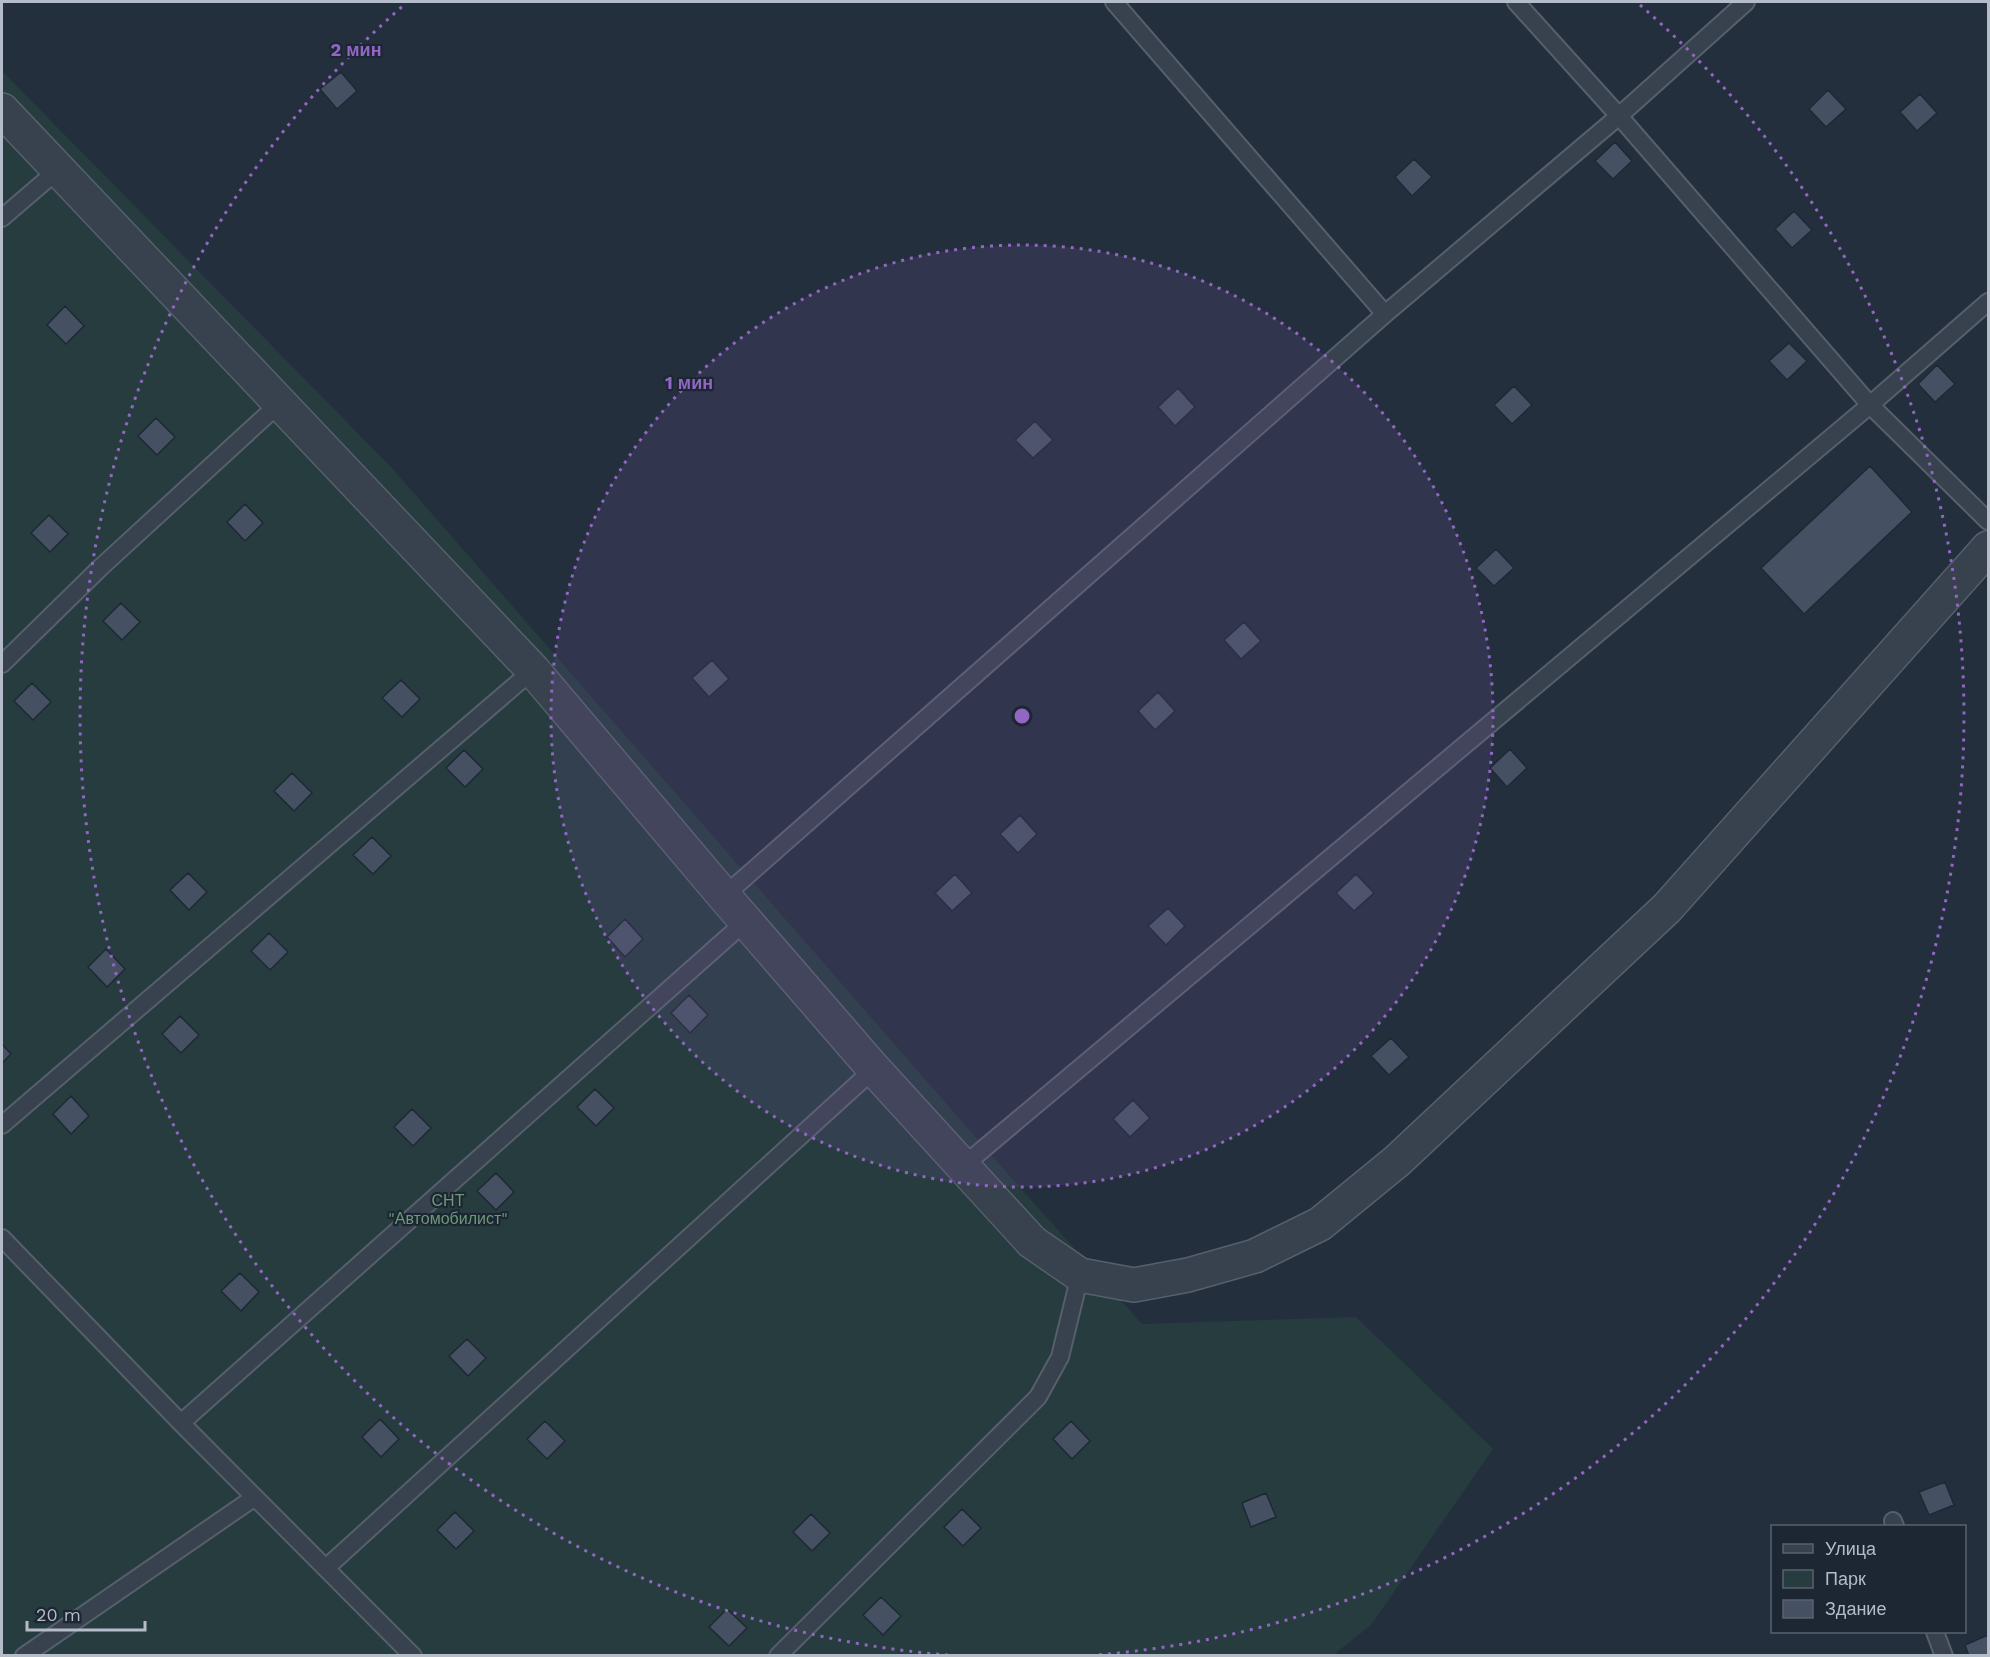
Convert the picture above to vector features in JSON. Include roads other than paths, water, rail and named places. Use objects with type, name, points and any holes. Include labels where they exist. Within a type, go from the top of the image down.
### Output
[{"type":"street","points":[[2,110],[533,670],[723,896],[874,1069],[1032,1242],[1080,1275],[1134,1285],[1188,1275],[1255,1256],[1320,1224],[1397,1161],[1667,908],[1989,548]]},
{"type":"lane","points":[[1516,2],[1619,116],[1870,405],[1989,521]]},
{"type":"lane","points":[[723,896],[1385,314],[1619,116],[1746,2]]},
{"type":"lane","points":[[1118,3],[1385,314]]},
{"type":"lane","points":[[2,218],[59,169]]},
{"type":"lane","points":[[963,1166],[1870,405],[1989,302]]},
{"type":"lane","points":[[2,664],[100,568],[281,402]]},
{"type":"lane","points":[[2,1125],[533,670]]},
{"type":"lane","points":[[181,1423],[746,921]]},
{"type":"lane","points":[[326,1568],[874,1069]]},
{"type":"lane","points":[[2,1238],[181,1423],[413,1656]]},
{"type":"lane","points":[[778,1656],[1038,1397],[1060,1357],[1080,1275]]},
{"type":"lane","points":[[24,1656],[255,1497]]},
{"type":"lane","points":[[1935,1633],[1944,1656]]},
{"type":"park label","name":"СНТ \"Автомобилист\"","points":[[448,1209]]}]
